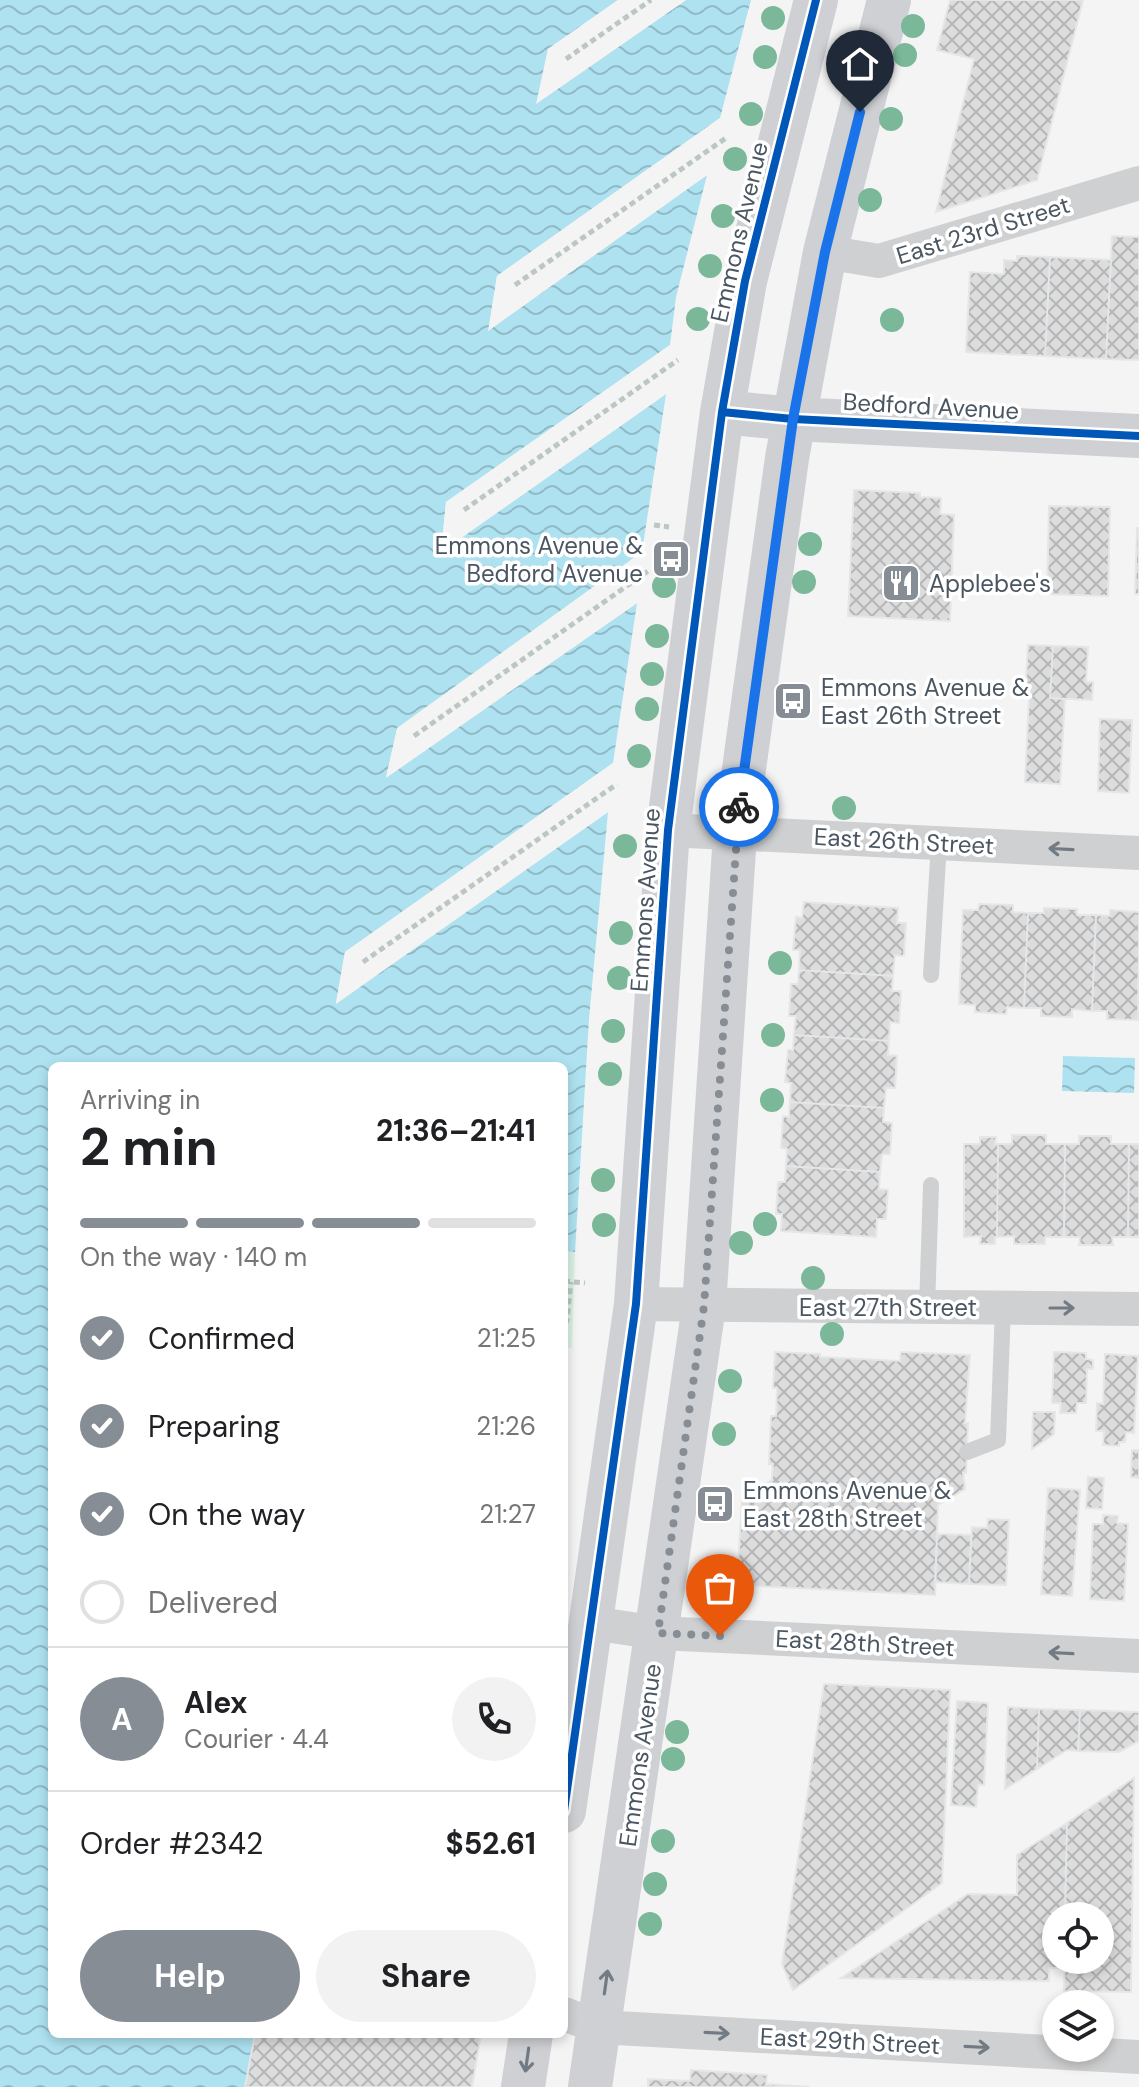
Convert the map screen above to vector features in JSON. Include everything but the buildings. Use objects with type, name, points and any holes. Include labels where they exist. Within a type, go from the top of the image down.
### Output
[{"type":"main road","name":"Emmons Avenue","points":[[568,1784],[636,1304],[668,830],[722,412],[745,281],[816,0]]},
{"type":"main road","name":"Emmons Avenue","points":[[590,2087],[582,2021],[658,1633],[704,1306],[735,834],[793,419],[825,252],[889,0]]},
{"type":"main road","name":"Bedford Avenue","points":[[722,412],[793,419],[1139,436]]},
{"type":"main road","points":[[523,2087],[530,2038]]},
{"type":"street","name":"East 23rd Street","points":[[825,252],[879,261],[1139,183]]},
{"type":"street","name":"East 26th Street","points":[[668,830],[1139,853]]},
{"type":"street","name":"East 27th Street","points":[[636,1304],[1139,1309]]},
{"type":"street","name":"East 28th Street","points":[[592,1623],[658,1633],[1139,1656]]},
{"type":"street","name":"East 29th Street","points":[[582,2021],[1139,2057]]},
{"type":"lane","points":[[931,975],[939,843]]},
{"type":"lane","points":[[927,1308],[931,1185]]},
{"type":"lane","points":[[967,1452],[998,1440],[1003,1308]]},
{"type":"path","points":[[566,59],[651,0]]},
{"type":"path","points":[[515,285],[726,138]]},
{"type":"path","points":[[464,510],[678,360]]},
{"type":"path","points":[[414,736],[648,571]]},
{"type":"path","points":[[363,962],[617,784]]},
{"type":"path","points":[[568,1281],[585,1283]]},
{"type":"green space","points":[[568,1251],[575,1252],[572,1348],[568,1348]]},
{"type":"water","points":[[0,0],[618,0],[548,49],[537,103],[686,0],[751,0],[720,118],[497,276],[489,330],[707,175],[676,297],[670,345],[446,502],[441,552],[666,394],[642,552],[398,728],[386,777],[637,603],[613,763],[345,952],[336,1002],[608,812],[589,1019],[575,1252],[568,1251],[568,1062],[48,1062],[48,2038],[254,2038],[245,2087],[0,2087]]},
{"type":"water","points":[[1063,1056],[1135,1058],[1134,1093],[1062,1091]]},
{"type":"pier","points":[[622,0],[621,3],[552,51],[542,95],[679,0],[686,0],[536,104],[548,49]]},
{"type":"pier","points":[[720,118],[718,124],[500,279],[493,322],[708,171],[707,175],[488,331],[497,276]]},
{"type":"pier","points":[[670,345],[670,350],[450,504],[446,544],[666,390],[666,394],[441,552],[446,502]]},
{"type":"pier","points":[[642,552],[641,557],[401,730],[392,769],[637,599],[637,603],[386,778],[397,728]]},
{"type":"pier","points":[[613,763],[612,768],[348,954],[341,995],[609,808],[608,812],[336,1004],[345,952]]},
{"type":"cycle path","points":[[568,1783],[636,1304],[668,830],[722,412],[745,281],[816,0]]},
{"type":"cycle path","points":[[722,412],[793,419],[1139,436]]},
{"type":"way so far","points":[[720,1636],[658,1633],[704,1306],[739,807]]},
{"type":"place","name":"Emmons Avenue & Bedford Avenue","points":[[671,559]]},
{"type":"place","name":"Applebee's","points":[[901,583]]},
{"type":"place","name":"Emmons Avenue & East 26th Street","points":[[793,701]]},
{"type":"place","name":"Emmons Avenue & East 28th Street","points":[[715,1504]]},
{"type":"route","points":[[739,807],[793,419],[825,252],[860,112]]}]
